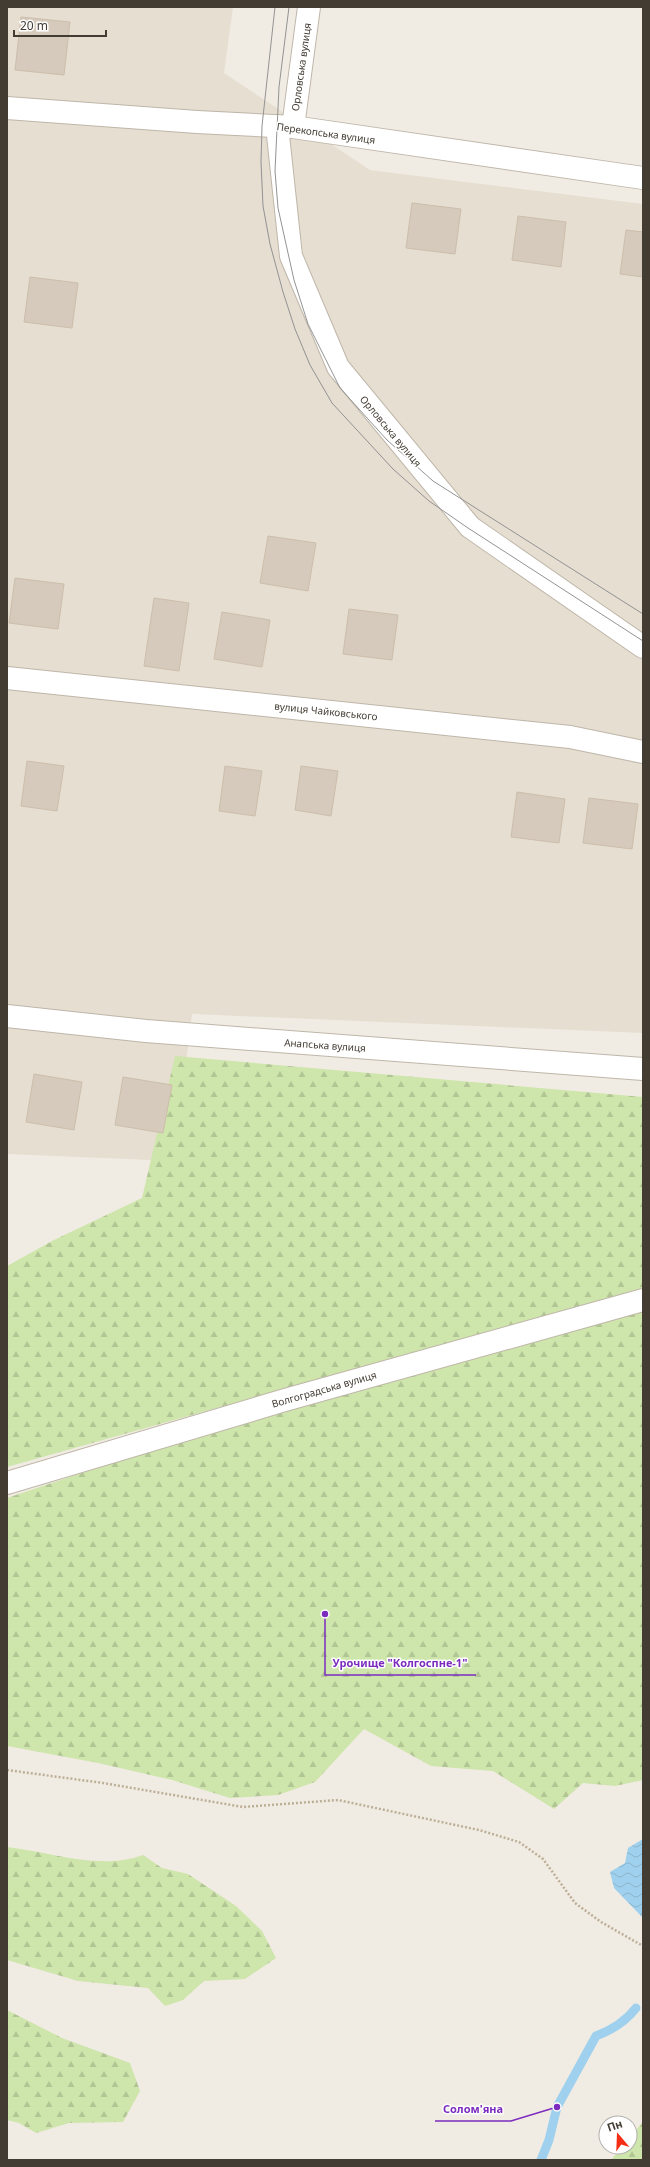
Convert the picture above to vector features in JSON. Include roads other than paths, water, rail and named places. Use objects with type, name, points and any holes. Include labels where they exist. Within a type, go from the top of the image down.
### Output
[{"type":"street","name":"Орловська вулиця","points":[[309,7],[285,127],[291,256],[338,367],[470,527],[643,647]]},
{"type":"street","name":"Перекопська вулиця","points":[[7,108],[285,127],[643,178]]},
{"type":"street","name":"вулиця Чайковського","points":[[7,678],[570,737],[643,752]]},
{"type":"street","name":"Анапська вулиця","points":[[7,1016],[146,1031],[643,1069]]},
{"type":"street","name":"Волгоградська вулиця","points":[[7,1483],[285,1400],[643,1300]]},
{"type":"water","points":[[643,1839],[643,1918],[614,1888],[610,1872],[625,1863],[628,1848]]},
{"type":"waterway","points":[[541,2160],[549,2140],[557,2107],[596,2036],[618,2025],[636,2008]]},
{"type":"tram line","points":[[275,7],[262,126],[261,162],[263,206],[270,244],[295,329],[310,365],[332,403],[393,469],[429,501],[468,528],[643,641]]},
{"type":"tram line","points":[[289,7],[279,87],[275,171],[278,208],[294,280],[308,324],[340,388],[387,440],[433,481],[643,614]]},
{"type":"place","name":"Урочище \"Колгоспне-1\"","points":[[325,1614]]},
{"type":"place","name":"Солом'яна","points":[[557,2107]]}]
